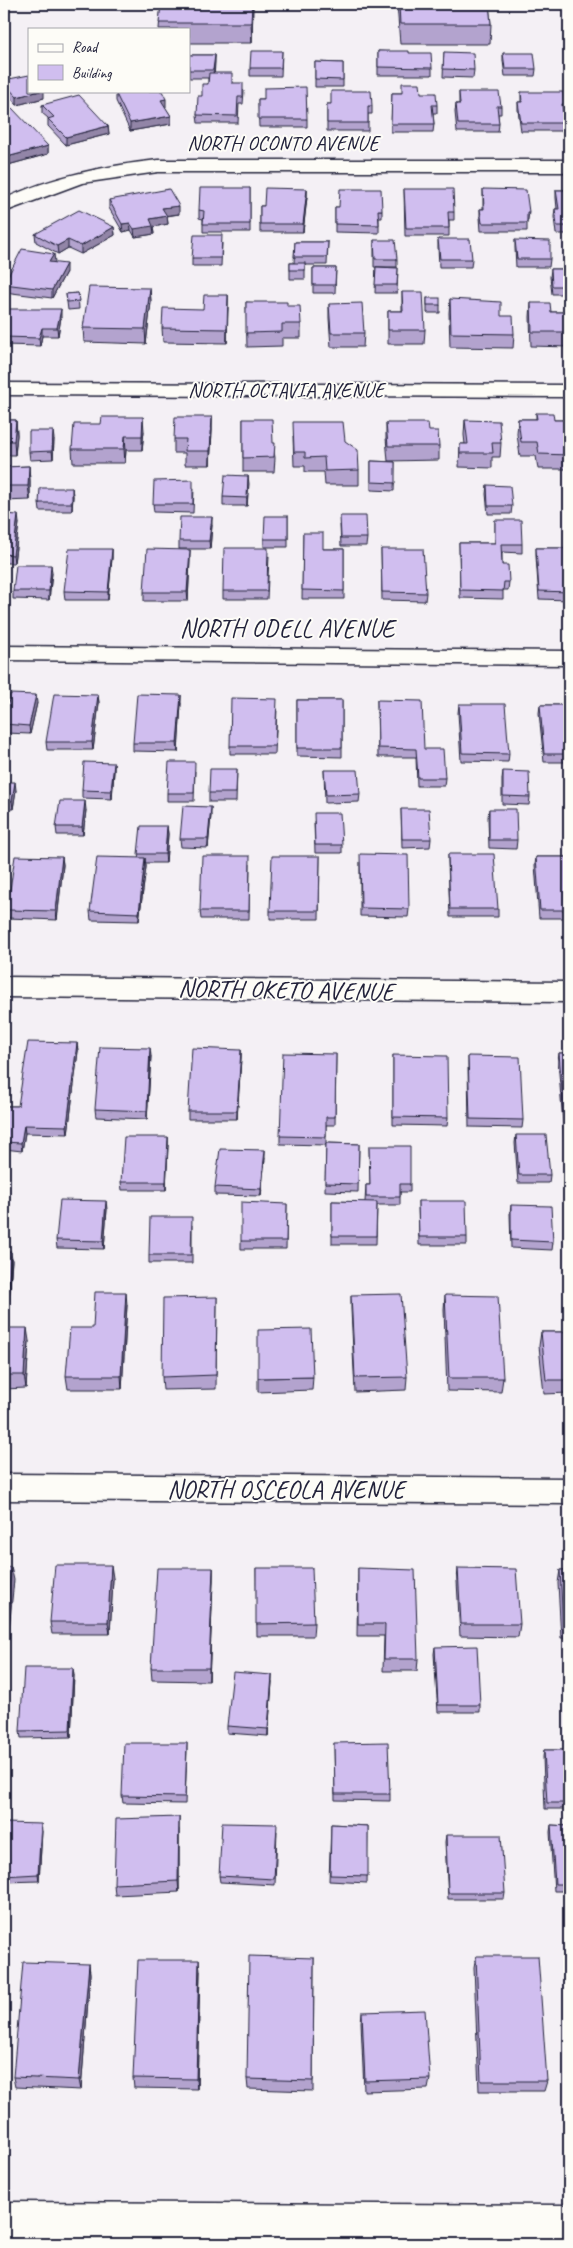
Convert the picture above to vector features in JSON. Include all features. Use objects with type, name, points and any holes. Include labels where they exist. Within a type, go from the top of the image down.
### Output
[{"type":"street","name":"NORTH OCONTO AVENUE","points":[[4,206],[66,180],[102,172],[158,166],[569,166]]},
{"type":"street","name":"NORTH OCTAVIA AVENUE","points":[[4,389],[569,391]]},
{"type":"street","name":"NORTH ODELL AVENUE","points":[[4,653],[569,658]]},
{"type":"street","name":"NORTH OKETO AVENUE","points":[[4,987],[569,992]]},
{"type":"street","name":"NORTH OSCEOLA AVENUE","points":[[4,1486],[569,1491]]},
{"type":"street","points":[[4,2222],[569,2224]]},
{"type":"building","points":[[161,4],[252,4],[251,23],[159,23]]},
{"type":"building","points":[[399,4],[489,4],[491,24],[400,24]]},
{"type":"building","points":[[251,51],[282,51],[281,68],[250,68]]},
{"type":"building","points":[[378,51],[431,53],[432,68],[378,67]]},
{"type":"building","points":[[444,52],[473,53],[474,70],[443,69]]},
{"type":"building","points":[[503,53],[534,53],[536,69],[505,69]]},
{"type":"building","points":[[190,55],[215,55],[213,70],[190,70]]},
{"type":"building","points":[[315,62],[343,63],[343,80],[315,79]]},
{"type":"building","points":[[209,73],[232,73],[232,83],[243,83],[243,97],[238,97],[237,116],[197,115],[198,96],[202,96],[202,84],[208,84]]},
{"type":"building","points":[[28,75],[28,92],[36,92],[17,97],[4,83],[4,80]]},
{"type":"building","points":[[402,83],[420,83],[421,93],[436,93],[437,105],[432,105],[434,124],[391,124],[392,93],[402,93]]},
{"type":"building","points":[[306,87],[307,119],[258,119],[258,99],[264,99],[264,88]]},
{"type":"building","points":[[331,91],[371,91],[372,106],[368,106],[368,123],[327,123],[327,104],[331,104]]},
{"type":"building","points":[[126,92],[162,92],[166,99],[161,100],[171,116],[130,123],[116,94]]},
{"type":"building","points":[[459,92],[499,92],[501,106],[497,106],[499,124],[458,124],[456,104],[460,104]]},
{"type":"building","points":[[521,92],[563,92],[565,104],[562,104],[564,123],[521,123],[518,102],[522,102]]},
{"type":"building","points":[[79,95],[108,126],[66,137],[48,119],[54,117],[42,105]]},
{"type":"building","points":[[12,108],[48,146],[7,157],[4,153],[4,110]]},
{"type":"building","points":[[200,188],[250,188],[250,224],[203,224],[204,211],[199,210]]},
{"type":"building","points":[[265,188],[307,189],[303,224],[260,224],[260,206],[264,206]]},
{"type":"building","points":[[169,189],[179,206],[162,208],[167,216],[150,219],[153,226],[134,229],[130,223],[122,224],[109,200]]},
{"type":"building","points":[[340,189],[381,189],[382,210],[378,210],[379,225],[335,224],[335,207],[339,207]]},
{"type":"building","points":[[404,189],[453,189],[454,212],[448,212],[449,228],[406,228]]},
{"type":"building","points":[[483,189],[526,190],[529,212],[527,212],[527,223],[482,223],[480,209],[484,209]]},
{"type":"building","points":[[556,190],[569,190],[569,226],[557,226],[555,209],[559,209]]},
{"type":"building","points":[[79,210],[114,227],[81,246],[68,240],[57,246],[35,234]]},
{"type":"building","points":[[194,235],[222,235],[221,258],[192,258]]},
{"type":"building","points":[[438,239],[470,239],[472,259],[440,259]]},
{"type":"building","points":[[374,240],[395,240],[397,259],[375,259]]},
{"type":"building","points":[[515,240],[550,241],[550,259],[517,259]]},
{"type":"building","points":[[295,242],[328,242],[327,257],[294,257]]},
{"type":"building","points":[[22,249],[54,254],[49,262],[66,264],[52,290],[4,284]]},
{"type":"building","points":[[290,263],[305,263],[305,270],[290,270]]},
{"type":"building","points":[[376,267],[398,268],[397,285],[375,285]]},
{"type":"building","points":[[313,268],[336,268],[335,285],[313,285]]},
{"type":"building","points":[[551,269],[569,269],[569,286],[552,286]]},
{"type":"building","points":[[89,287],[150,288],[145,329],[83,328]]},
{"type":"building","points":[[402,292],[423,292],[425,330],[388,330],[388,311],[403,311]]},
{"type":"building","points":[[78,293],[79,301],[67,302],[66,294]]},
{"type":"building","points":[[204,295],[228,295],[227,329],[162,328],[163,308],[203,309]]},
{"type":"building","points":[[427,298],[440,298],[440,305],[427,305]]},
{"type":"building","points":[[450,299],[501,302],[501,316],[513,316],[514,334],[451,333]]},
{"type":"building","points":[[246,302],[287,302],[287,306],[300,306],[301,324],[282,324],[282,332],[246,333]]},
{"type":"building","points":[[362,303],[364,333],[331,333],[329,304]]},
{"type":"building","points":[[531,303],[550,303],[551,312],[569,312],[569,332],[532,332]]},
{"type":"building","points":[[4,309],[61,309],[57,328],[42,328],[39,338],[4,337]]},
{"type":"building","points":[[536,413],[553,413],[554,420],[569,420],[569,455],[539,454],[537,442],[521,442],[518,419],[537,419]]},
{"type":"building","points":[[102,417],[143,417],[142,436],[125,436],[124,449],[72,449],[74,424],[101,424]]},
{"type":"building","points":[[175,417],[212,417],[210,451],[185,451],[186,439],[174,439]]},
{"type":"building","points":[[243,419],[272,419],[273,443],[275,443],[274,457],[243,458]]},
{"type":"building","points":[[4,420],[16,420],[14,441],[4,441]]},
{"type":"building","points":[[465,420],[499,421],[501,443],[492,443],[493,453],[460,453],[460,444],[468,444]]},
{"type":"building","points":[[293,422],[343,422],[345,441],[358,450],[359,470],[325,471],[324,457],[305,458],[305,452],[294,452]]},
{"type":"building","points":[[386,423],[428,423],[429,431],[438,431],[439,446],[388,446]]},
{"type":"building","points":[[29,431],[53,431],[52,451],[29,452]]},
{"type":"building","points":[[371,461],[395,462],[395,483],[371,482]]},
{"type":"building","points":[[29,466],[28,486],[4,486],[4,467]]},
{"type":"building","points":[[225,475],[248,476],[247,498],[223,497]]},
{"type":"building","points":[[193,480],[193,504],[153,504],[154,481]]},
{"type":"building","points":[[487,485],[510,486],[512,506],[488,506]]},
{"type":"building","points":[[40,488],[72,488],[72,503],[39,503]]},
{"type":"building","points":[[4,514],[18,515],[13,555],[4,554]]},
{"type":"building","points":[[265,516],[288,516],[288,539],[264,539]]},
{"type":"building","points":[[340,516],[366,516],[367,538],[341,538]]},
{"type":"building","points":[[180,517],[212,517],[209,541],[179,541]]},
{"type":"building","points":[[495,520],[521,520],[522,544],[501,544],[502,565],[508,565],[509,582],[504,582],[503,591],[460,590],[459,543],[495,543]]},
{"type":"building","points":[[303,533],[323,533],[323,549],[344,549],[344,591],[302,590]]},
{"type":"building","points":[[224,548],[268,548],[267,591],[223,591]]},
{"type":"building","points":[[536,548],[569,548],[569,592],[539,591]]},
{"type":"building","points":[[69,549],[112,549],[108,592],[64,591]]},
{"type":"building","points":[[147,549],[190,550],[187,592],[144,592]]},
{"type":"building","points":[[381,549],[423,549],[426,593],[382,592]]},
{"type":"building","points":[[16,565],[51,565],[49,591],[13,591]]},
{"type":"building","points":[[10,694],[36,695],[29,726],[4,724]]},
{"type":"building","points":[[54,694],[98,695],[92,742],[46,742]]},
{"type":"building","points":[[137,694],[181,695],[177,743],[133,743]]},
{"type":"building","points":[[231,698],[277,699],[275,746],[230,746]]},
{"type":"building","points":[[297,700],[342,700],[342,748],[297,748]]},
{"type":"building","points":[[377,700],[422,701],[424,749],[443,749],[445,778],[418,778],[416,749],[378,748]]},
{"type":"building","points":[[459,704],[505,704],[509,754],[462,753]]},
{"type":"building","points":[[540,705],[569,705],[569,754],[544,754]]},
{"type":"building","points":[[84,762],[114,763],[111,791],[82,790]]},
{"type":"building","points":[[169,762],[195,762],[194,793],[167,793]]},
{"type":"building","points":[[210,769],[237,769],[236,793],[209,793]]},
{"type":"building","points":[[324,770],[358,770],[360,794],[326,795]]},
{"type":"building","points":[[503,771],[529,772],[530,797],[503,796]]},
{"type":"building","points":[[4,782],[15,782],[12,801],[4,800]]},
{"type":"building","points":[[60,801],[85,801],[82,827],[56,827]]},
{"type":"building","points":[[183,806],[211,807],[208,839],[180,839]]},
{"type":"building","points":[[4,808],[8,808],[4,830]]},
{"type":"building","points":[[401,809],[429,809],[431,839],[402,839]]},
{"type":"building","points":[[489,809],[516,809],[517,840],[489,840]]},
{"type":"building","points":[[314,813],[340,813],[342,845],[315,845]]},
{"type":"building","points":[[141,826],[167,826],[165,854],[138,854]]},
{"type":"building","points":[[360,854],[408,855],[409,909],[361,908]]},
{"type":"building","points":[[448,854],[494,854],[498,909],[450,909]]},
{"type":"building","points":[[15,856],[62,857],[56,911],[7,910]]},
{"type":"building","points":[[202,856],[250,856],[249,911],[200,911]]},
{"type":"building","points":[[272,856],[320,856],[319,911],[270,911]]},
{"type":"building","points":[[97,857],[145,858],[139,913],[90,911]]},
{"type":"building","points":[[536,857],[569,857],[569,910],[540,910]]},
{"type":"building","points":[[28,1042],[77,1043],[67,1126],[24,1125],[21,1143],[4,1142],[4,1106],[18,1106]]},
{"type":"building","points":[[100,1047],[150,1048],[147,1111],[95,1109]]},
{"type":"building","points":[[192,1048],[241,1050],[237,1111],[188,1111]]},
{"type":"building","points":[[283,1053],[336,1054],[335,1117],[326,1117],[326,1137],[280,1136]]},
{"type":"building","points":[[559,1053],[569,1053],[569,1140],[566,1140]]},
{"type":"building","points":[[393,1055],[447,1056],[448,1118],[393,1117]]},
{"type":"building","points":[[468,1056],[520,1057],[523,1120],[470,1119]]},
{"type":"building","points":[[516,1135],[546,1135],[550,1175],[519,1175]]},
{"type":"building","points":[[124,1137],[168,1137],[166,1182],[121,1182]]},
{"type":"building","points":[[326,1143],[359,1144],[358,1184],[325,1183]]},
{"type":"building","points":[[369,1146],[410,1146],[410,1184],[400,1184],[400,1197],[366,1197],[366,1185],[370,1185]]},
{"type":"building","points":[[220,1149],[265,1150],[261,1189],[215,1187]]},
{"type":"building","points":[[60,1200],[106,1201],[103,1241],[56,1240]]},
{"type":"building","points":[[332,1201],[377,1202],[376,1236],[332,1236]]},
{"type":"building","points":[[418,1201],[466,1201],[467,1237],[419,1237]]},
{"type":"building","points":[[241,1202],[287,1204],[286,1241],[241,1241]]},
{"type":"building","points":[[511,1205],[551,1206],[553,1242],[511,1240]]},
{"type":"building","points":[[150,1217],[192,1217],[191,1255],[149,1255]]},
{"type":"building","points":[[4,1252],[11,1252],[8,1294],[4,1294]]},
{"type":"building","points":[[95,1292],[126,1292],[121,1376],[66,1376],[70,1328],[93,1328]]},
{"type":"building","points":[[401,1294],[407,1377],[355,1378],[351,1295]]},
{"type":"building","points":[[445,1295],[498,1296],[503,1378],[449,1378]]},
{"type":"building","points":[[217,1297],[216,1375],[162,1377],[163,1298]]},
{"type":"building","points":[[4,1328],[27,1328],[24,1375],[4,1375]]},
{"type":"building","points":[[311,1329],[313,1377],[258,1378],[258,1330]]},
{"type":"building","points":[[541,1332],[569,1332],[569,1380],[546,1380]]},
{"type":"building","points":[[55,1565],[111,1565],[108,1622],[50,1622]]},
{"type":"building","points":[[4,1567],[11,1567],[4,1643]]},
{"type":"building","points":[[157,1568],[213,1568],[209,1668],[151,1668]]},
{"type":"building","points":[[256,1568],[312,1568],[314,1623],[256,1624]]},
{"type":"building","points":[[358,1568],[415,1570],[418,1659],[384,1659],[385,1624],[358,1624]]},
{"type":"building","points":[[458,1568],[516,1569],[520,1624],[461,1624]]},
{"type":"building","points":[[560,1570],[569,1570],[569,1626],[563,1626]]},
{"type":"building","points":[[477,1646],[480,1705],[438,1705],[435,1647]]},
{"type":"building","points":[[24,1668],[73,1668],[70,1730],[20,1731]]},
{"type":"building","points":[[233,1672],[272,1675],[268,1729],[227,1726]]},
{"type":"building","points":[[388,1742],[390,1794],[335,1794],[334,1743]]},
{"type":"building","points":[[124,1743],[187,1743],[185,1797],[122,1796]]},
{"type":"building","points":[[544,1750],[569,1750],[569,1803],[547,1803]]},
{"type":"building","points":[[179,1817],[178,1881],[114,1884],[116,1819]]},
{"type":"building","points":[[5,1823],[41,1824],[38,1874],[4,1876]]},
{"type":"building","points":[[222,1823],[277,1824],[274,1879],[219,1876]]},
{"type":"building","points":[[331,1824],[368,1826],[368,1876],[330,1875]]},
{"type":"building","points":[[551,1825],[569,1826],[569,1884],[555,1884]]},
{"type":"building","points":[[446,1835],[501,1835],[505,1893],[448,1893]]},
{"type":"building","points":[[249,1956],[314,1958],[313,2081],[247,2079]]},
{"type":"building","points":[[476,1956],[538,1956],[547,2081],[481,2081]]},
{"type":"building","points":[[138,1960],[199,1960],[196,2079],[133,2078]]},
{"type":"building","points":[[23,1962],[89,1964],[79,2080],[13,2077]]},
{"type":"building","points":[[425,2010],[430,2079],[365,2081],[362,2012]]}]
